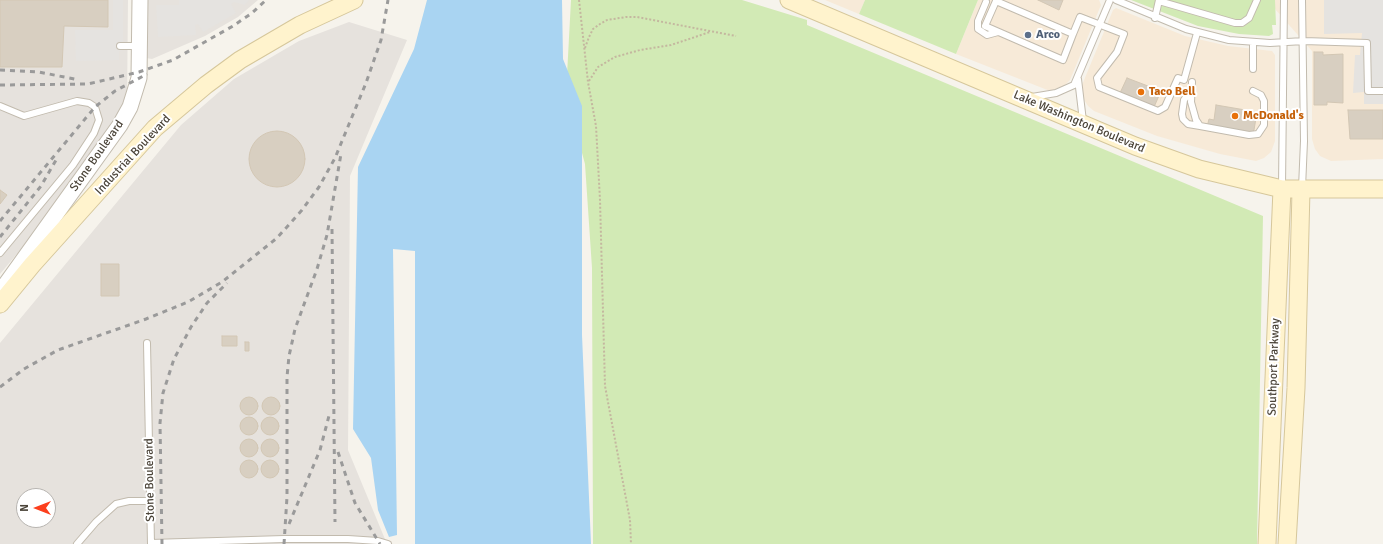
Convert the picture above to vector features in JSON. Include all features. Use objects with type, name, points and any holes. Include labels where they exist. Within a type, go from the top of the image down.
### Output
[{"type":"main road","name":"Lake Washington Boulevard","points":[[789,0],[1084,125],[1199,169],[1282,189],[1383,189]]},
{"type":"main road","name":"Industrial Boulevard","points":[[0,304],[32,265],[155,128],[206,85],[240,60],[269,42],[351,1]]},
{"type":"main road","name":"Southport Parkway","points":[[1267,544],[1282,189]]},
{"type":"main road","name":"Southport Parkway","points":[[1287,544],[1296,388],[1301,190]]},
{"type":"street","name":"Stone Boulevard","points":[[0,292],[120,125],[130,106],[138,78],[140,0]]},
{"type":"lane","points":[[1020,98],[1056,93],[1074,85],[1110,0]]},
{"type":"lane","points":[[1116,0],[1155,18],[1196,33],[1253,42],[1304,41],[1367,43],[1368,91],[1383,92]]},
{"type":"lane","points":[[1155,18],[1159,0],[1235,23],[1242,23],[1249,18],[1257,0]]},
{"type":"lane","points":[[1282,189],[1284,0]]},
{"type":"lane","points":[[1301,190],[1304,141],[1304,41],[1302,0]]},
{"type":"lane","points":[[1073,34],[1002,2],[996,1],[985,26],[1063,60],[1080,17],[1124,34],[1117,52],[1097,78],[1099,87],[1158,111],[1165,107],[1178,78],[1184,80],[1196,33]]},
{"type":"lane","points":[[986,2],[978,21],[978,29],[987,35],[998,32]]},
{"type":"lane","points":[[1253,42],[1253,69]]},
{"type":"lane","points":[[120,46],[140,46]]},
{"type":"lane","points":[[1078,78],[1081,116],[1084,125]]},
{"type":"lane","points":[[1192,82],[1191,102],[1196,120],[1200,126]]},
{"type":"lane","points":[[1191,90],[1184,100],[1182,114],[1183,119],[1188,124],[1249,135],[1258,134],[1264,125],[1264,101],[1261,95],[1253,91]]},
{"type":"lane","points":[[0,106],[24,116],[77,101],[89,103],[95,107],[99,120],[94,134],[73,165],[0,253]]},
{"type":"lane","name":"Stone Boulevard","points":[[148,343],[151,544]]},
{"type":"lane","points":[[77,544],[96,522],[116,504],[150,502]]},
{"type":"lane","points":[[151,544],[284,539],[348,539],[378,541],[388,544]]},
{"type":"path","points":[[579,0],[588,82],[596,126],[600,200],[605,386],[630,520],[631,544]]},
{"type":"path","points":[[585,49],[588,37],[593,29],[607,20],[616,18],[637,17],[736,36]]},
{"type":"path","points":[[588,82],[598,67],[615,57],[640,50],[671,45],[712,32]]},
{"type":"shaded area","points":[[0,0],[128,0],[127,103],[42,224],[0,274]]},
{"type":"shaded area","points":[[113,0],[123,0],[123,50],[119,51],[119,60],[76,61],[75,30],[113,30]]},
{"type":"shaded area","points":[[146,0],[258,0],[238,17],[205,36],[152,59],[146,58]]},
{"type":"shaded area","points":[[179,0],[249,0],[245,5],[234,2],[231,4],[236,13],[203,32],[198,24],[195,25],[196,35],[158,37],[156,5],[179,5]]},
{"type":"shaded area","points":[[825,0],[865,0],[859,14]]},
{"type":"shaded area","points":[[978,0],[1099,0],[1101,5],[1070,80],[1064,86],[1050,91],[956,54]]},
{"type":"shaded area","points":[[1275,0],[1383,0],[1383,159],[1331,161],[1320,156],[1315,149],[1312,139],[1312,51],[1275,9]]},
{"type":"shaded area","points":[[1324,0],[1383,0],[1383,104],[1364,104],[1364,92],[1353,93],[1355,55],[1360,55],[1362,33],[1324,34]]},
{"type":"shaded area","points":[[1116,8],[1185,36],[1228,46],[1272,51],[1275,55],[1275,141],[1271,152],[1264,158],[1256,161],[1220,154],[1157,136],[1094,111],[1088,106],[1083,98],[1082,85],[1113,10]]},
{"type":"shaded area","points":[[349,22],[407,40],[350,176],[348,450],[387,544],[0,544],[0,343],[181,125],[234,79],[299,41]]},
{"type":"green space","points":[[571,0],[742,0],[807,20],[807,25],[1263,216],[1257,544],[593,544],[592,268],[585,164],[566,94]]},
{"type":"green space","points":[[865,0],[978,0],[956,54],[859,14]]},
{"type":"green space","points":[[1131,0],[1275,0],[1276,25],[1272,25],[1273,34],[1269,36],[1239,34],[1198,26]]},
{"type":"water","points":[[427,0],[562,0],[563,59],[582,106],[582,335],[591,544],[415,544],[415,251],[393,249],[397,535],[389,537],[378,510],[371,458],[353,429],[358,167],[414,49]]},
{"type":"building","points":[[0,0],[108,0],[108,27],[64,26],[62,67],[0,67]]},
{"type":"building","points":[[1038,0],[1063,0],[1059,10]]},
{"type":"building","points":[[1314,52],[1323,52],[1323,55],[1343,54],[1343,103],[1327,102],[1327,105],[1314,105]]},
{"type":"building","name":"Taco Bell","points":[[1127,78],[1161,91],[1154,107],[1120,93]]},
{"type":"building","name":"McDonald's","points":[[1216,105],[1257,112],[1254,130],[1251,133],[1207,127],[1209,119],[1214,120]]},
{"type":"building","points":[[1348,110],[1383,110],[1383,139],[1350,139]]},
{"type":"building","points":[[277,131],[288,133],[297,139],[303,148],[305,159],[303,170],[297,179],[288,185],[277,187],[266,185],[257,179],[251,170],[249,159],[251,148],[257,139],[266,133]]},
{"type":"building","points":[[0,190],[7,195],[0,204]]},
{"type":"building","points":[[101,264],[119,264],[119,296],[101,296]]},
{"type":"building","points":[[222,336],[237,336],[237,346],[222,346]]},
{"type":"building","points":[[245,342],[249,342],[249,351],[245,351]]},
{"type":"building","points":[[249,397],[255,400],[258,406],[255,412],[249,415],[243,412],[240,406],[243,400]]},
{"type":"building","points":[[271,397],[277,400],[280,406],[277,412],[271,415],[265,412],[262,406],[265,400]]},
{"type":"building","points":[[249,417],[255,420],[258,426],[255,432],[249,435],[243,432],[240,426],[243,420]]},
{"type":"building","points":[[270,417],[276,420],[279,426],[276,432],[270,435],[264,432],[261,426],[264,420]]},
{"type":"building","points":[[249,439],[255,442],[258,448],[255,454],[249,457],[243,454],[240,448],[243,442]]},
{"type":"building","points":[[270,439],[276,442],[279,448],[276,454],[270,457],[264,454],[261,448],[264,442]]},
{"type":"building","points":[[249,460],[255,463],[258,469],[255,475],[249,478],[243,475],[240,469],[243,463]]},
{"type":"building","points":[[270,460],[276,463],[279,469],[276,475],[270,478],[264,475],[261,469],[264,463]]},
{"type":"railway","points":[[0,85],[88,84],[139,72],[173,60],[233,26],[252,13],[266,0]]},
{"type":"railway","points":[[0,387],[24,369],[58,350],[146,319],[188,302],[222,282],[277,238],[302,210],[319,187],[335,158],[366,83],[381,40],[388,0]]},
{"type":"railway","points":[[0,70],[39,72],[79,80]]},
{"type":"railway","points":[[0,221],[95,107],[115,91],[147,74]]},
{"type":"railway","points":[[284,544],[287,497],[287,377],[289,356],[295,329],[317,269],[327,235],[341,154]]},
{"type":"railway","points":[[0,237],[41,186],[56,160]]},
{"type":"railway","points":[[332,229],[335,522]]},
{"type":"railway","points":[[162,544],[160,423],[163,393],[174,359],[191,327],[207,303],[227,283]]},
{"type":"railway","points":[[289,524],[320,450],[330,412]]},
{"type":"railway","points":[[338,452],[355,503],[380,544]]},
{"type":"place","name":"Arco","points":[[1028,35]]},
{"type":"place","name":"Taco Bell","points":[[1141,92]]},
{"type":"place","name":"McDonald's","points":[[1235,116]]}]
